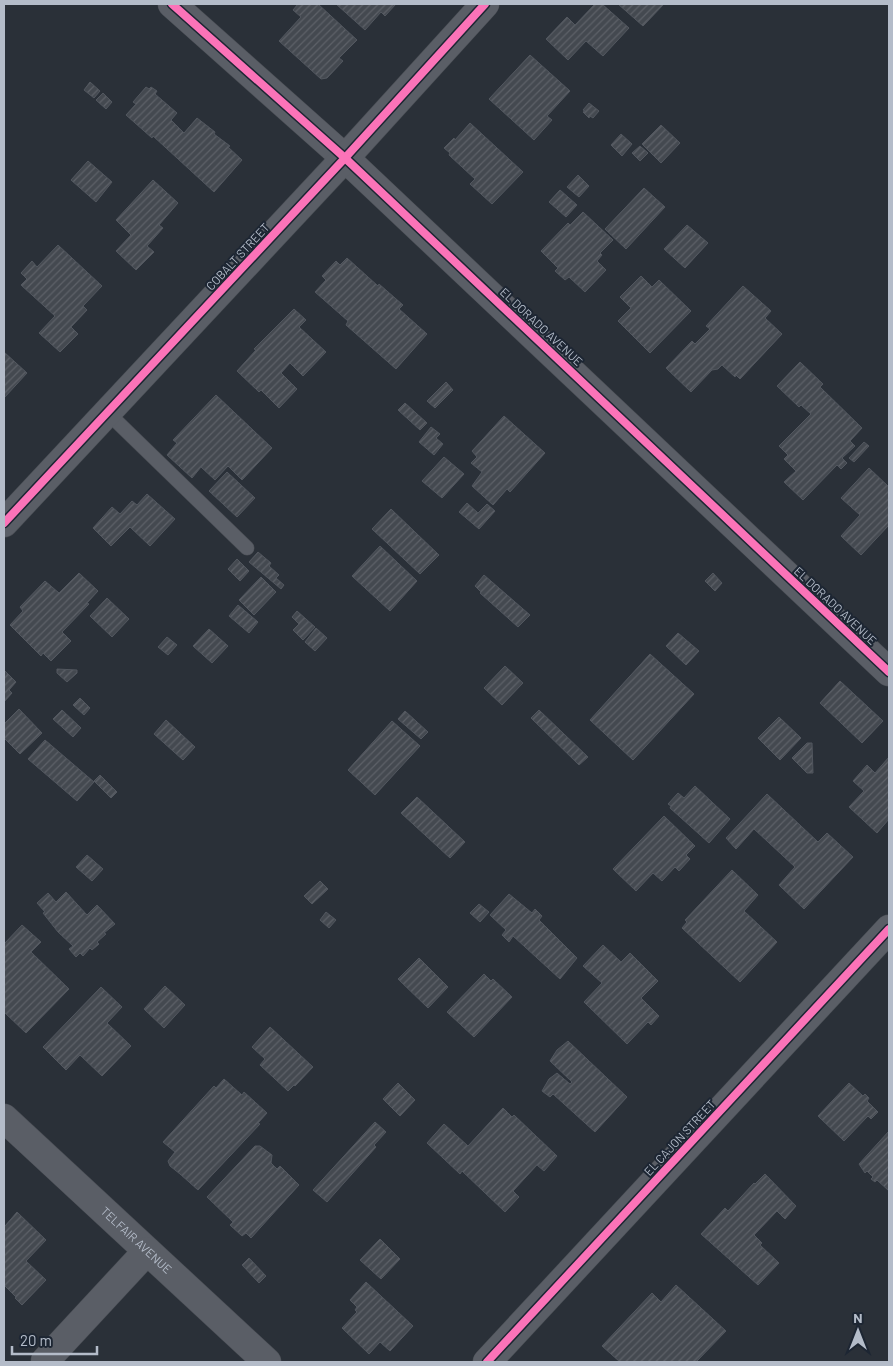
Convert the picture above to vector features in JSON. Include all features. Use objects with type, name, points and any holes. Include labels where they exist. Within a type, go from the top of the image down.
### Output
[{"type":"street","name":"EL DORADO AVENUE","points":[[172,4],[345,158],[889,672]]},
{"type":"street","name":"COBALT STREET","points":[[4,523],[345,158],[485,4]]},
{"type":"street","name":"EL CAJON STREET","points":[[487,1362],[889,929]]},
{"type":"street","name":"TELFAIR AVENUE","points":[[4,1118],[267,1362]]},
{"type":"street","points":[[45,1361],[147,1251]]},
{"type":"lane","points":[[108,413],[247,548]]},
{"type":"building","points":[[298,4],[318,4],[357,40],[339,58],[343,61],[327,78],[321,79],[279,41],[301,17],[293,10]]},
{"type":"building","points":[[336,4],[396,4],[385,16],[381,12],[365,30]]},
{"type":"building","points":[[595,4],[602,4],[629,28],[603,56],[586,41],[568,60],[546,39],[567,17],[575,25]]},
{"type":"building","points":[[618,4],[664,4],[643,26]]},
{"type":"building","points":[[530,55],[570,91],[547,116],[552,120],[534,140],[489,99]]},
{"type":"building","points":[[90,82],[100,91],[94,98],[84,90]]},
{"type":"building","points":[[146,87],[149,89],[151,87],[157,91],[155,94],[177,113],[171,120],[184,133],[197,118],[230,146],[228,147],[242,160],[214,192],[153,136],[152,138],[126,115],[136,104],[133,102]]},
{"type":"building","points":[[103,93],[112,102],[106,109],[96,100]]},
{"type":"building","points":[[589,103],[599,111],[593,118],[590,116],[589,118],[583,112]]},
{"type":"building","points":[[470,123],[523,172],[492,204],[470,184],[475,179],[444,148],[454,138],[455,140]]},
{"type":"building","points":[[661,125],[680,143],[661,163],[642,144]]},
{"type":"building","points":[[621,134],[632,144],[622,156],[611,145]]},
{"type":"building","points":[[640,146],[648,153],[640,161],[632,153]]},
{"type":"building","points":[[88,161],[112,182],[96,202],[71,180]]},
{"type":"building","points":[[578,175],[589,186],[579,197],[567,187]]},
{"type":"building","points":[[153,180],[178,203],[159,225],[163,228],[147,246],[154,252],[136,270],[116,251],[131,235],[116,220]]},
{"type":"building","points":[[644,188],[665,207],[626,249],[605,229]]},
{"type":"building","points":[[560,190],[577,205],[566,217],[549,202]]},
{"type":"building","points":[[583,212],[613,240],[600,253],[602,255],[597,261],[606,270],[585,292],[569,277],[565,280],[555,271],[558,268],[541,251],[568,223],[570,225]]},
{"type":"building","points":[[687,225],[708,243],[685,268],[664,249]]},
{"type":"building","points":[[58,245],[102,286],[83,306],[87,310],[71,327],[78,334],[60,352],[39,333],[55,316],[21,285],[27,279],[21,273],[32,261],[37,267]]},
{"type":"building","points":[[347,258],[378,286],[379,284],[403,305],[399,309],[427,334],[396,369],[346,325],[348,321],[315,292],[326,280],[322,276],[336,261],[340,265]]},
{"type":"building","points":[[641,276],[652,287],[659,280],[691,311],[650,353],[618,321],[631,308],[620,297]]},
{"type":"building","points":[[743,286],[771,311],[765,318],[782,334],[740,379],[722,365],[718,369],[712,370],[691,392],[666,368],[692,341],[695,344],[710,329],[706,326]]},
{"type":"building","points":[[294,309],[306,320],[299,327],[326,352],[303,376],[290,363],[281,373],[297,389],[279,408],[261,390],[259,392],[237,371],[256,350],[254,349]]},
{"type":"building","points":[[4,352],[27,373],[4,398]]},
{"type":"building","points":[[800,362],[823,384],[820,387],[862,428],[850,441],[855,446],[842,458],[847,463],[841,469],[837,465],[803,500],[784,482],[796,471],[784,459],[788,455],[779,446],[811,414],[801,405],[799,407],[777,386]]},
{"type":"building","points":[[446,382],[453,390],[435,408],[427,401]]},
{"type":"building","points":[[216,395],[272,448],[242,480],[228,466],[215,480],[201,467],[192,478],[167,455],[177,443],[173,440]]},
{"type":"building","points":[[405,403],[427,423],[420,430],[398,410]]},
{"type":"building","points":[[504,416],[545,453],[510,492],[507,489],[493,505],[472,486],[482,472],[471,463],[477,457],[472,451]]},
{"type":"building","points":[[431,427],[440,434],[436,438],[443,444],[434,455],[419,442]]},
{"type":"building","points":[[864,442],[869,446],[854,462],[849,458]]},
{"type":"building","points":[[444,457],[464,474],[442,498],[422,481]]},
{"type":"building","points":[[869,468],[889,487],[889,525],[861,555],[841,536],[860,515],[841,498]]},
{"type":"building","points":[[227,472],[255,498],[237,517],[209,491]]},
{"type":"building","points":[[147,494],[175,519],[150,546],[130,527],[111,546],[93,528],[112,507],[120,514],[132,501],[137,505]]},
{"type":"building","points":[[467,503],[478,513],[487,504],[495,511],[479,529],[459,512]]},
{"type":"building","points":[[391,509],[439,555],[420,574],[372,529]]},
{"type":"building","points":[[380,546],[417,581],[390,611],[352,576]]},
{"type":"building","points":[[258,552],[271,563],[269,566],[279,575],[276,578],[284,585],[281,589],[249,562]]},
{"type":"building","points":[[237,559],[249,571],[240,581],[228,569]]},
{"type":"building","points":[[79,573],[98,591],[87,603],[89,604],[62,632],[71,641],[51,661],[43,653],[41,656],[10,625],[23,611],[20,607],[45,581],[59,593]]},
{"type":"building","points":[[713,573],[722,583],[715,591],[705,581]]},
{"type":"building","points":[[484,575],[530,615],[518,627],[480,593],[475,586]]},
{"type":"building","points":[[261,577],[276,592],[254,615],[239,600]]},
{"type":"building","points":[[107,598],[129,619],[112,637],[90,616]]},
{"type":"building","points":[[238,605],[258,622],[249,633],[229,616]]},
{"type":"building","points":[[297,611],[315,627],[303,640],[293,630],[299,624],[292,617]]},
{"type":"building","points":[[316,628],[327,638],[315,651],[305,642]]},
{"type":"building","points":[[209,629],[228,646],[212,663],[193,646]]},
{"type":"building","points":[[678,633],[699,651],[686,665],[666,646]]},
{"type":"building","points":[[167,637],[177,645],[168,655],[158,647]]},
{"type":"building","points":[[650,654],[694,694],[633,760],[590,720]]},
{"type":"building","points":[[505,666],[523,683],[502,705],[484,688]]},
{"type":"building","points":[[57,669],[77,670],[77,673],[67,682],[57,673]]},
{"type":"building","points":[[4,670],[16,682],[9,690],[12,693],[4,702]]},
{"type":"building","points":[[840,681],[883,721],[862,743],[820,703]]},
{"type":"building","points":[[80,698],[90,708],[84,715],[73,705]]},
{"type":"building","points":[[19,709],[42,733],[20,754],[4,738],[4,724]]},
{"type":"building","points":[[62,710],[81,728],[73,737],[53,719]]},
{"type":"building","points":[[539,710],[588,757],[579,765],[531,718]]},
{"type":"building","points":[[405,711],[428,732],[421,739],[398,719]]},
{"type":"building","points":[[779,717],[801,738],[780,760],[758,738]]},
{"type":"building","points":[[166,720],[195,747],[183,760],[154,734]]},
{"type":"building","points":[[392,721],[420,746],[375,795],[348,770]]},
{"type":"building","points":[[45,740],[94,782],[77,801],[28,759]]},
{"type":"building","points":[[807,743],[812,743],[813,773],[807,773],[792,758]]},
{"type":"building","points":[[889,757],[889,819],[877,833],[849,807],[864,791],[853,781],[867,765],[875,773]]},
{"type":"building","points":[[100,775],[117,792],[111,798],[94,781]]},
{"type":"building","points":[[695,786],[730,819],[709,843],[670,808],[671,806],[668,804],[678,793],[684,798]]},
{"type":"building","points":[[767,794],[818,842],[827,833],[853,857],[804,909],[779,885],[795,867],[754,829],[736,849],[726,838]]},
{"type":"building","points":[[417,797],[465,842],[450,858],[401,813]]},
{"type":"building","points":[[664,816],[695,846],[686,855],[690,859],[679,871],[675,867],[662,881],[653,873],[636,891],[613,869]]},
{"type":"building","points":[[87,855],[103,869],[92,881],[76,867]]},
{"type":"building","points":[[732,870],[758,895],[744,911],[777,942],[740,982],[682,928],[687,922],[685,920]]},
{"type":"building","points":[[320,881],[328,889],[312,904],[304,896]]},
{"type":"building","points":[[66,892],[87,915],[97,905],[115,924],[104,933],[106,934],[97,942],[99,944],[92,950],[90,948],[83,956],[80,953],[76,957],[69,949],[73,946],[58,932],[37,903],[48,893],[56,902]]},
{"type":"building","points":[[509,894],[532,913],[535,909],[542,916],[539,920],[577,958],[560,979],[513,936],[509,942],[502,935],[506,930],[490,915]]},
{"type":"building","points":[[479,904],[489,912],[480,922],[470,913]]},
{"type":"building","points":[[326,912],[336,920],[329,928],[320,920]]},
{"type":"building","points":[[22,925],[41,942],[31,952],[69,989],[26,1033],[4,1012],[4,944]]},
{"type":"building","points":[[603,945],[621,962],[630,953],[658,981],[641,998],[659,1016],[651,1025],[648,1022],[627,1044],[584,1002],[602,983],[583,966]]},
{"type":"building","points":[[419,958],[448,987],[428,1008],[398,979]]},
{"type":"building","points":[[484,974],[491,981],[493,979],[512,997],[474,1037],[447,1012]]},
{"type":"building","points":[[165,986],[185,1005],[164,1028],[144,1009]]},
{"type":"building","points":[[101,987],[122,1007],[107,1023],[131,1046],[102,1076],[80,1055],[66,1070],[43,1047]]},
{"type":"building","points":[[270,1027],[313,1067],[288,1091],[260,1065],[265,1059],[252,1047]]},
{"type":"building","points":[[568,1041],[627,1097],[595,1132],[553,1094],[550,1097],[542,1091],[549,1079],[557,1073],[570,1084],[572,1082],[550,1061],[557,1050]]},
{"type":"building","points":[[224,1079],[242,1095],[244,1092],[267,1113],[258,1123],[260,1124],[198,1190],[170,1166],[168,1161],[175,1152],[163,1142],[214,1086],[216,1088]]},
{"type":"building","points":[[398,1083],[415,1100],[400,1116],[383,1099]]},
{"type":"building","points":[[849,1083],[863,1096],[865,1094],[869,1098],[867,1101],[878,1112],[871,1119],[868,1116],[844,1141],[818,1116]]},
{"type":"building","points":[[503,1108],[512,1117],[514,1115],[557,1156],[544,1171],[537,1165],[513,1191],[519,1197],[505,1212],[462,1171],[460,1174],[427,1143],[444,1124],[468,1146]]},
{"type":"building","points":[[375,1122],[386,1132],[374,1145],[376,1147],[327,1202],[313,1190]]},
{"type":"building","points":[[889,1131],[889,1191],[877,1180],[875,1182],[871,1179],[873,1177],[867,1171],[865,1173],[859,1164]]},
{"type":"building","points":[[255,1146],[260,1146],[272,1155],[271,1163],[277,1169],[280,1166],[299,1185],[251,1238],[246,1233],[242,1236],[230,1225],[233,1222],[207,1197]]},
{"type":"building","points":[[765,1174],[796,1206],[785,1219],[777,1211],[754,1235],[762,1243],[760,1245],[779,1263],[758,1285],[701,1234],[725,1208],[728,1211]]},
{"type":"building","points":[[17,1212],[46,1240],[26,1261],[46,1280],[22,1305],[4,1285],[4,1225]]},
{"type":"building","points":[[380,1239],[400,1259],[381,1279],[360,1260]]},
{"type":"building","points":[[249,1258],[266,1276],[259,1283],[242,1265]]},
{"type":"building","points":[[366,1282],[413,1326],[390,1351],[380,1342],[369,1354],[342,1328],[357,1312],[355,1310],[357,1307],[350,1300]]},
{"type":"building","points":[[676,1285],[726,1331],[696,1362],[620,1362],[602,1346],[652,1293],[661,1302]]},
{"type":"cycle path","points":[[172,4],[345,158],[889,672]]},
{"type":"cycle path","points":[[4,523],[345,158],[485,4]]},
{"type":"cycle path","points":[[487,1362],[889,929]]}]
